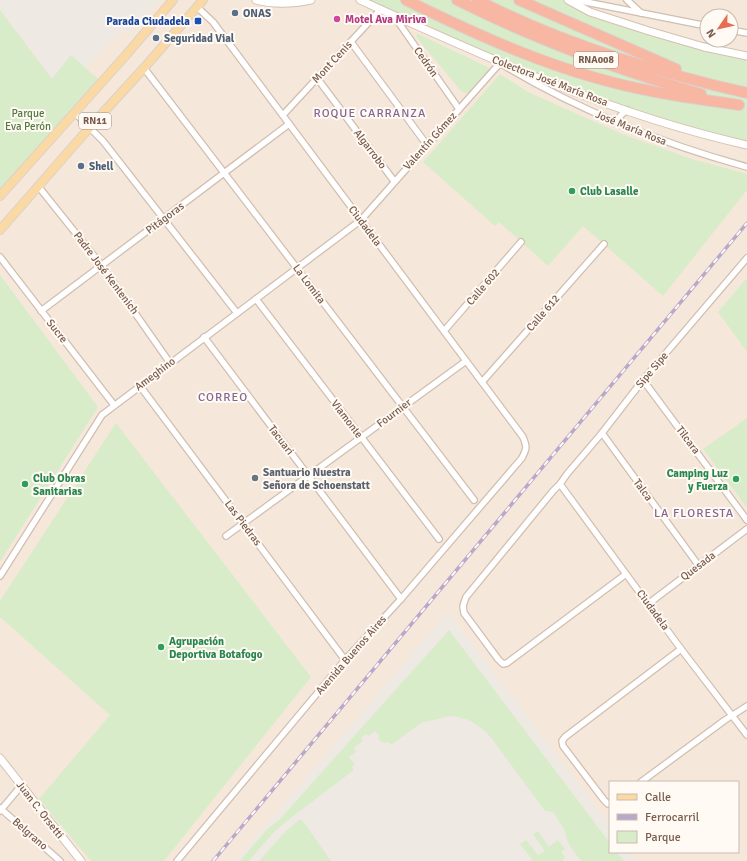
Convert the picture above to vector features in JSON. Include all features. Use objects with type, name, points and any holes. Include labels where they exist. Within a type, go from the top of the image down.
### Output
[{"type":"highway","points":[[406,0],[499,44],[553,64],[640,89],[743,106]]},
{"type":"highway","name":"RNA008","points":[[457,0],[537,37],[594,59],[684,89],[743,106]]},
{"type":"highway","name":"RNA008","points":[[476,0],[542,30],[597,50],[630,61],[747,93]]},
{"type":"highway","points":[[519,0],[636,52],[726,88]]},
{"type":"main road","name":"RN11","points":[[0,196],[173,0]]},
{"type":"main road","name":"RN11","points":[[0,230],[204,0]]},
{"type":"main road","points":[[256,0],[282,4],[311,0]]},
{"type":"main road","name":"Colectora José María Rosa","points":[[360,0],[500,63],[627,110],[714,138],[747,146]]},
{"type":"main road","points":[[568,0],[590,12],[649,31],[704,47],[747,56]]},
{"type":"main road","name":"Juan C. Orsetti","points":[[0,758],[81,861]]},
{"type":"street","points":[[576,0],[699,25]]},
{"type":"street","points":[[627,0],[642,14]]},
{"type":"street","name":"Ciudadela","points":[[197,7],[213,22],[523,436],[526,449]]},
{"type":"street","name":"Mont Cenis","points":[[283,115],[381,9]]},
{"type":"street","name":"Cedrón","points":[[393,16],[459,109]]},
{"type":"street","points":[[350,42],[428,145]]},
{"type":"street","name":"Valentín Gómez","points":[[361,220],[500,63]]},
{"type":"street","name":"José María Rosa","points":[[500,63],[560,97],[619,124],[704,155],[747,167]]},
{"type":"street","name":"La Lomita","points":[[144,68],[474,500]]},
{"type":"street","name":"Algarrobo","points":[[317,78],[394,182]]},
{"type":"street","points":[[619,124],[620,116],[627,110]]},
{"type":"street","points":[[75,112],[103,141],[237,313]]},
{"type":"street","name":"Pitágoras","points":[[42,311],[289,124]]},
{"type":"street","name":"Padre José Kentenich","points":[[38,186],[102,266],[170,362]]},
{"type":"street","name":"Ameghino","points":[[0,576],[102,415],[170,362],[361,220]]},
{"type":"street","name":"Calle 602","points":[[444,331],[521,242]]},
{"type":"street","name":"Calle 612","points":[[482,382],[604,244]]},
{"type":"street","name":"Sucre","points":[[0,257],[114,405]]},
{"type":"street","name":"Sipe Sipe","points":[[626,574],[508,664],[503,664],[498,659],[464,612],[463,606],[466,597],[567,474],[602,434],[643,380],[747,258]]},
{"type":"street","name":"Viamonte","points":[[256,299],[439,539]]},
{"type":"street","name":"Tacuari","points":[[204,337],[401,599]]},
{"type":"street","name":"Fournier","points":[[226,536],[309,477],[361,437],[466,361]]},
{"type":"street","name":"Tilcara","points":[[643,380],[747,520]]},
{"type":"street","name":"Las Piedras","points":[[140,386],[345,660]]},
{"type":"street","name":"Talca","points":[[602,434],[699,566]]},
{"type":"street","name":"Avenida Buenos Aires","points":[[177,861],[345,660],[401,599],[522,458],[526,449]]},
{"type":"street","name":"Ciudadela","points":[[560,484],[681,649],[747,735]]},
{"type":"street","name":"Quesada","points":[[648,604],[747,529]]},
{"type":"street","points":[[609,804],[604,800],[563,746],[562,740],[681,649]]},
{"type":"street","points":[[642,781],[725,720],[747,706]]},
{"type":"street","points":[[1,809],[21,786]]},
{"type":"street","name":"Belgrano","points":[[1,809],[60,861]]},
{"type":"shaded area","points":[[0,0],[747,0],[747,861],[0,861]]},
{"type":"shaded area","points":[[0,0],[159,0],[129,35],[121,29],[86,69],[71,55],[53,80],[0,9]]},
{"type":"shaded area","points":[[448,612],[609,824],[609,853],[631,853],[637,861],[235,861]]},
{"type":"green space","points":[[360,0],[568,0],[590,12],[699,43],[699,48],[718,48],[747,56],[747,145],[581,94]]},
{"type":"green space","name":"Parque Eva Perón","points":[[0,10],[52,79],[71,55],[99,80],[0,193]]},
{"type":"green space","points":[[418,34],[490,68],[490,70],[469,93],[462,92],[417,38],[416,35]]},
{"type":"green space","name":"Club Lasalle","points":[[500,74],[528,92],[622,134],[692,159],[747,174],[747,190],[663,296],[583,226],[548,266],[499,222],[495,226],[423,162]]},
{"type":"green space","name":"Club Obras Sanitarias","points":[[0,275],[98,407],[0,562]]},
{"type":"green space","points":[[747,278],[747,352],[718,312]]},
{"type":"green space","name":"Camping Luz y Fuerza","points":[[747,418],[747,508],[703,449]]},
{"type":"green space","name":"Agrupación Deportiva Botafogo","points":[[116,423],[311,677],[164,861],[91,861],[39,799],[110,715],[0,617],[0,601]]},
{"type":"green space","points":[[449,630],[609,842],[609,853],[618,853],[624,861],[581,861],[569,845],[564,829],[553,812],[545,811],[485,731],[471,721],[451,716],[421,723],[391,745],[389,742],[381,742],[375,731],[368,736],[366,734],[361,738],[363,741],[354,748],[356,752],[349,757],[355,765],[352,767],[354,770],[274,832],[249,861],[240,861],[267,829],[279,820]]},
{"type":"green space","points":[[299,820],[302,820],[331,861],[259,861],[285,832]]},
{"type":"green space","points":[[538,831],[549,847],[558,840],[565,849],[561,852],[565,857],[563,861],[531,861],[532,859],[520,844],[526,840],[538,855],[545,851],[533,834]]},
{"type":"railway","points":[[213,861],[747,223]]},
{"type":"place","name":"ONAS","points":[[235,13]]},
{"type":"place","name":"Motel Ava Miriva","points":[[337,19]]},
{"type":"place","name":"Parada Ciudadela","points":[[198,21]]},
{"type":"place","name":"Seguridad Vial","points":[[156,38]]},
{"type":"place","name":"Shell","points":[[81,166]]},
{"type":"place","name":"Club Lasalle","points":[[572,191]]},
{"type":"place","name":"Santuario Nuestra Señora de Schoenstatt","points":[[255,478]]},
{"type":"place","name":"Camping Luz y Fuerza","points":[[736,479]]},
{"type":"place","name":"Club Obras Sanitarias","points":[[25,484]]},
{"type":"place","name":"Agrupación Deportiva Botafogo","points":[[161,647]]},
{"type":"district","name":"ROQUE CARRANZA","points":[[370,113]]},
{"type":"district","name":"CORREO","points":[[223,397]]},
{"type":"district","name":"LA FLORESTA","points":[[694,513]]}]
